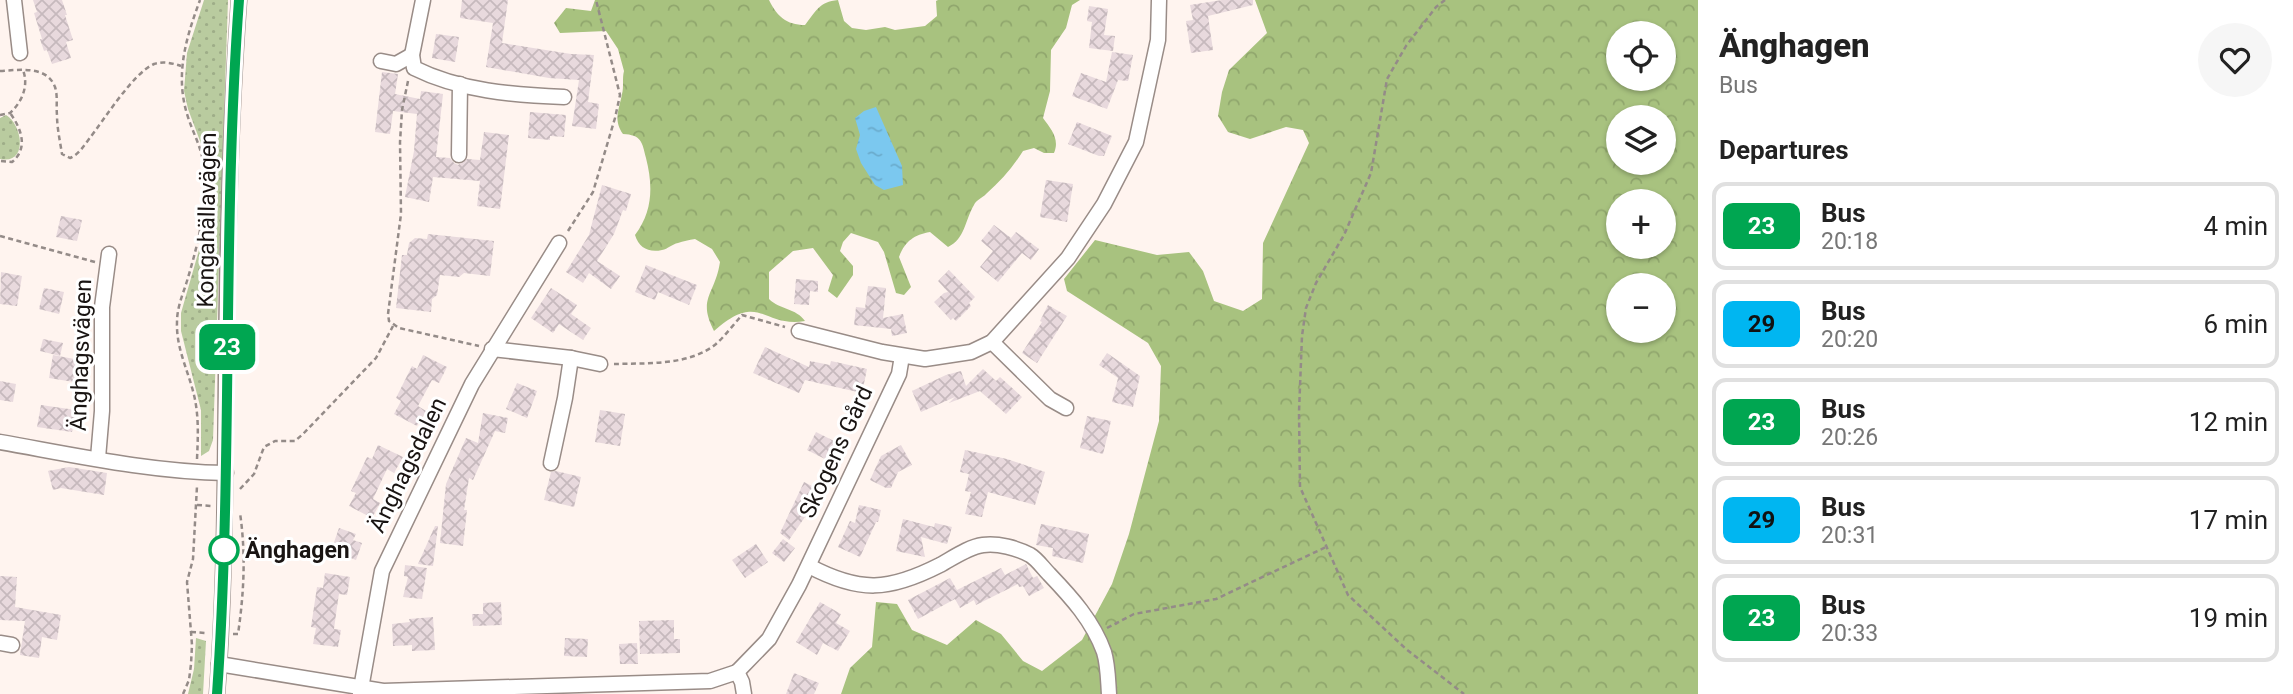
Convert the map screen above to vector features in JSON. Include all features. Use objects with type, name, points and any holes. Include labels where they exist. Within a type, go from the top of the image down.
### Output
[{"type":"street","points":[[14,0],[20,53]]},
{"type":"street","name":"Kongahällavägen","points":[[217,694],[226,473],[230,178],[239,0]]},
{"type":"street","points":[[413,62],[423,0]]},
{"type":"street","points":[[799,331],[925,359],[971,352],[992,342],[1068,258],[1104,204],[1136,142],[1158,40],[1158,0]]},
{"type":"street","points":[[381,61],[396,64],[413,62],[460,84],[511,94],[564,97]]},
{"type":"street","points":[[459,155],[460,84]]},
{"type":"street","name":"Änghagsdalen","points":[[360,691],[382,571],[461,406],[492,349],[559,243]]},
{"type":"street","name":"Änghagsvägen","points":[[99,458],[102,307],[108,254]]},
{"type":"street","points":[[992,342],[1051,399],[1066,408]]},
{"type":"street","points":[[492,349],[600,364]]},
{"type":"street","name":"Skogens Gård","points":[[737,672],[769,639],[808,566],[899,374],[902,356]]},
{"type":"street","points":[[551,463],[565,398],[570,358]]},
{"type":"street","name":"Änghagsvägen","points":[[0,442],[197,472],[226,473]]},
{"type":"street","points":[[808,566],[864,586],[891,585],[919,575],[982,545],[1009,547],[1031,555],[1075,601],[1096,634],[1104,653],[1109,694]]},
{"type":"street","points":[[219,664],[360,691],[531,690],[710,681],[737,672],[744,694]]},
{"type":"path","points":[[183,694],[192,654],[187,582],[193,559],[198,418],[194,394],[178,344],[176,321],[178,306],[202,229],[205,171],[199,141],[188,118],[182,95],[181,66],[200,0]]},
{"type":"path","points":[[559,243],[593,192],[620,95],[597,0]]},
{"type":"path","points":[[1445,0],[1436,7],[1406,46],[1387,79],[1371,173],[1344,235],[1316,283],[1306,308],[1299,412],[1300,486],[1348,595],[1406,649],[1464,694]]},
{"type":"path","points":[[0,115],[10,113],[25,91],[26,77],[20,53]]},
{"type":"path","points":[[0,71],[23,70],[41,73],[49,78],[55,87],[62,154],[70,158],[82,148],[119,99],[148,67],[166,62],[181,66]]},
{"type":"path","points":[[413,62],[406,89],[400,142],[401,214],[389,321],[399,328],[492,349]]},
{"type":"path","points":[[0,162],[12,162],[22,149],[20,130],[10,113]]},
{"type":"path","points":[[0,236],[94,262]]},
{"type":"path","points":[[600,364],[686,359],[715,345],[742,315],[799,331]]},
{"type":"path","points":[[240,491],[242,485],[254,474],[264,446],[275,441],[295,441],[303,434],[376,358],[393,325]]},
{"type":"path","points":[[1096,634],[1134,614],[1216,599],[1326,547]]},
{"type":"green space","points":[[204,0],[228,0],[213,440],[209,451],[201,456],[201,410],[181,331],[181,313],[201,243],[208,192],[206,157],[184,91],[187,53]]},
{"type":"green space","points":[[595,0],[769,0],[783,19],[805,25],[822,5],[838,0],[844,21],[852,28],[866,30],[885,27],[895,30],[925,26],[937,16],[938,0],[1080,0],[1072,5],[1066,28],[1051,50],[1050,91],[1043,118],[1055,139],[1054,153],[1044,153],[1034,148],[1023,151],[1002,179],[975,203],[954,244],[948,247],[930,232],[907,243],[899,257],[911,287],[904,295],[896,293],[884,252],[878,242],[851,233],[843,242],[840,251],[853,266],[853,275],[837,298],[828,291],[833,275],[813,248],[793,251],[769,272],[769,299],[805,321],[791,322],[761,313],[742,313],[714,331],[709,320],[707,303],[720,262],[712,249],[695,239],[653,251],[642,246],[635,235],[648,207],[650,178],[642,143],[634,136],[623,134],[618,124],[624,71],[618,49],[606,31],[560,33],[554,23],[566,8],[591,11]]},
{"type":"green space","points":[[1255,0],[1698,0],[1698,694],[841,694],[850,668],[872,647],[876,602],[897,604],[912,630],[947,645],[976,620],[1001,634],[1023,661],[1042,671],[1082,640],[1112,584],[1129,534],[1159,421],[1161,366],[1148,343],[1067,291],[1064,279],[1095,240],[1157,255],[1189,252],[1203,271],[1214,301],[1243,311],[1262,299],[1263,243],[1309,143],[1303,130],[1286,127],[1250,139],[1228,132],[1218,116],[1229,70],[1267,33]]},
{"type":"green space","points":[[6,115],[16,127],[20,143],[15,156],[0,159],[0,118]]},
{"type":"green space","points":[[196,638],[206,641],[203,694],[188,694],[194,669]]},
{"type":"water","points":[[876,107],[902,166],[903,185],[884,190],[875,185],[861,163],[856,149],[860,135],[855,118]]},
{"type":"building","points":[[33,0],[62,0],[73,40],[66,42],[71,58],[52,64],[40,39]]},
{"type":"building","points":[[462,0],[508,0],[502,43],[594,55],[588,102],[599,104],[596,129],[572,126],[579,80],[549,78],[486,67],[493,23],[460,18]]},
{"type":"building","points":[[1222,0],[1253,0],[1253,5],[1208,16],[1213,50],[1191,53],[1186,21],[1193,20],[1190,5]]},
{"type":"building","points":[[1089,6],[1108,9],[1104,35],[1115,36],[1113,51],[1089,48],[1092,22],[1087,21]]},
{"type":"building","points":[[436,34],[459,37],[455,62],[432,58]]},
{"type":"building","points":[[1112,52],[1133,55],[1128,81],[1118,80],[1107,109],[1072,96],[1081,73],[1106,82]]},
{"type":"building","points":[[382,72],[398,74],[395,94],[420,99],[421,91],[443,94],[436,157],[450,158],[458,165],[467,159],[480,160],[484,132],[509,135],[500,209],[477,206],[480,181],[433,177],[429,202],[405,197],[414,151],[417,114],[393,111],[390,134],[375,132]]},
{"type":"building","points":[[530,112],[566,115],[564,137],[550,136],[550,140],[528,138]]},
{"type":"building","points":[[1077,122],[1112,136],[1104,156],[1068,144]]},
{"type":"building","points":[[1046,180],[1073,184],[1067,222],[1040,217]]},
{"type":"building","points":[[602,185],[631,194],[626,211],[623,210],[614,234],[597,261],[620,276],[611,289],[589,273],[583,283],[566,272],[589,235]]},
{"type":"building","points":[[61,216],[82,220],[77,241],[56,237]]},
{"type":"building","points":[[994,225],[1011,238],[1016,232],[1039,249],[1031,260],[1022,253],[998,282],[980,267],[993,251],[981,241]]},
{"type":"building","points":[[428,234],[494,241],[490,276],[464,273],[459,277],[440,275],[437,295],[432,299],[431,312],[396,308],[402,255],[407,255],[409,243],[415,238],[427,239]]},
{"type":"building","points":[[646,265],[697,285],[689,305],[658,292],[655,300],[635,292]]},
{"type":"building","points":[[949,270],[975,297],[969,303],[971,306],[956,321],[953,318],[951,320],[934,302],[948,292],[938,281]]},
{"type":"building","points":[[1,272],[22,276],[17,306],[0,304]]},
{"type":"building","points":[[796,279],[818,281],[818,292],[810,291],[809,305],[794,304]]},
{"type":"building","points":[[868,286],[886,288],[883,318],[903,314],[907,333],[892,336],[891,329],[854,325],[856,307],[865,308]]},
{"type":"building","points":[[44,288],[64,292],[59,314],[39,309]]},
{"type":"building","points":[[551,288],[577,305],[571,314],[591,328],[583,340],[559,324],[553,333],[531,318]]},
{"type":"building","points":[[1048,305],[1067,316],[1037,363],[1022,353],[1042,322],[1040,321]]},
{"type":"building","points":[[43,339],[63,343],[60,356],[40,351]]},
{"type":"building","points":[[765,347],[809,367],[810,361],[830,365],[831,361],[867,369],[862,393],[805,380],[799,393],[753,373]]},
{"type":"building","points":[[1107,353],[1140,376],[1133,407],[1112,402],[1118,378],[1099,365]]},
{"type":"building","points":[[53,355],[90,362],[86,384],[49,378]]},
{"type":"building","points":[[423,355],[447,367],[439,383],[432,380],[418,406],[426,411],[417,426],[394,414],[401,401],[396,398],[412,366],[417,369]]},
{"type":"building","points":[[983,369],[996,381],[1000,377],[1022,397],[1006,414],[980,391],[949,403],[955,397],[921,412],[912,391],[961,371],[966,386]]},
{"type":"building","points":[[0,381],[16,384],[13,402],[0,400]]},
{"type":"building","points":[[517,383],[537,391],[527,418],[506,409]]},
{"type":"building","points":[[41,405],[76,410],[72,432],[37,427]]},
{"type":"building","points":[[600,410],[625,414],[620,446],[595,442]]},
{"type":"building","points":[[483,413],[508,418],[505,433],[495,431],[473,480],[469,478],[464,510],[467,510],[463,546],[440,543],[446,484],[466,438],[478,443]]},
{"type":"building","points":[[1087,416],[1111,421],[1103,454],[1080,448]]},
{"type":"building","points":[[816,432],[840,444],[831,462],[807,450]]},
{"type":"building","points":[[378,445],[403,457],[394,473],[387,469],[373,499],[380,503],[372,518],[349,506],[356,493],[351,491],[367,457],[372,459]]},
{"type":"building","points":[[901,445],[912,465],[898,472],[891,488],[870,480],[881,456]]},
{"type":"building","points":[[965,450],[1007,459],[1045,472],[1035,505],[988,492],[982,517],[965,514],[971,492],[965,491],[969,474],[960,472]]},
{"type":"building","points":[[69,467],[107,473],[104,495],[61,488],[53,490],[48,471]]},
{"type":"building","points":[[551,472],[581,477],[574,507],[544,500]]},
{"type":"building","points":[[804,482],[820,490],[807,518],[805,517],[789,540],[780,533]]},
{"type":"building","points":[[859,505],[881,510],[878,522],[860,557],[838,547],[850,521],[855,523]]},
{"type":"building","points":[[903,519],[934,527],[935,523],[952,527],[947,544],[921,537],[925,557],[896,551]]},
{"type":"building","points":[[1041,524],[1089,534],[1083,563],[1052,556],[1053,548],[1036,545]]},
{"type":"building","points":[[435,526],[438,526],[433,566],[418,564]]},
{"type":"building","points":[[339,528],[356,534],[353,540],[362,543],[356,560],[331,551]]},
{"type":"building","points":[[783,539],[795,548],[784,562],[772,553]]},
{"type":"building","points":[[756,544],[768,562],[745,578],[732,560]]},
{"type":"building","points":[[1026,564],[1033,578],[1037,576],[1044,588],[1029,596],[1023,586],[1019,587],[1018,584],[976,605],[974,600],[960,608],[955,599],[918,619],[908,600],[950,578],[957,590],[1001,568],[1005,575]]},
{"type":"building","points":[[405,565],[427,568],[422,599],[403,597],[408,577],[404,576]]},
{"type":"building","points":[[325,573],[350,577],[347,595],[339,594],[334,629],[341,630],[338,647],[313,644],[316,628],[311,627],[317,587],[323,588]]},
{"type":"building","points":[[0,576],[17,577],[15,607],[61,615],[57,640],[42,637],[39,658],[20,655],[25,621],[0,620]]},
{"type":"building","points":[[501,602],[502,625],[473,626],[472,614],[483,614],[483,603]]},
{"type":"building","points":[[820,602],[841,614],[836,623],[850,631],[838,651],[823,643],[817,655],[796,642]]},
{"type":"building","points":[[433,617],[435,650],[412,651],[412,645],[393,646],[392,624]]},
{"type":"building","points":[[674,620],[674,639],[680,639],[680,653],[640,654],[639,621]]},
{"type":"building","points":[[565,638],[588,639],[587,657],[564,656]]},
{"type":"building","points":[[637,643],[638,664],[620,664],[619,644]]},
{"type":"building","points":[[794,673],[819,683],[814,694],[786,694]]},
{"type":"bus line","name":"23","points":[[217,694],[226,473],[232,97],[239,0]]},
{"type":"place","name":"Änghagen","points":[[224,550]]}]
